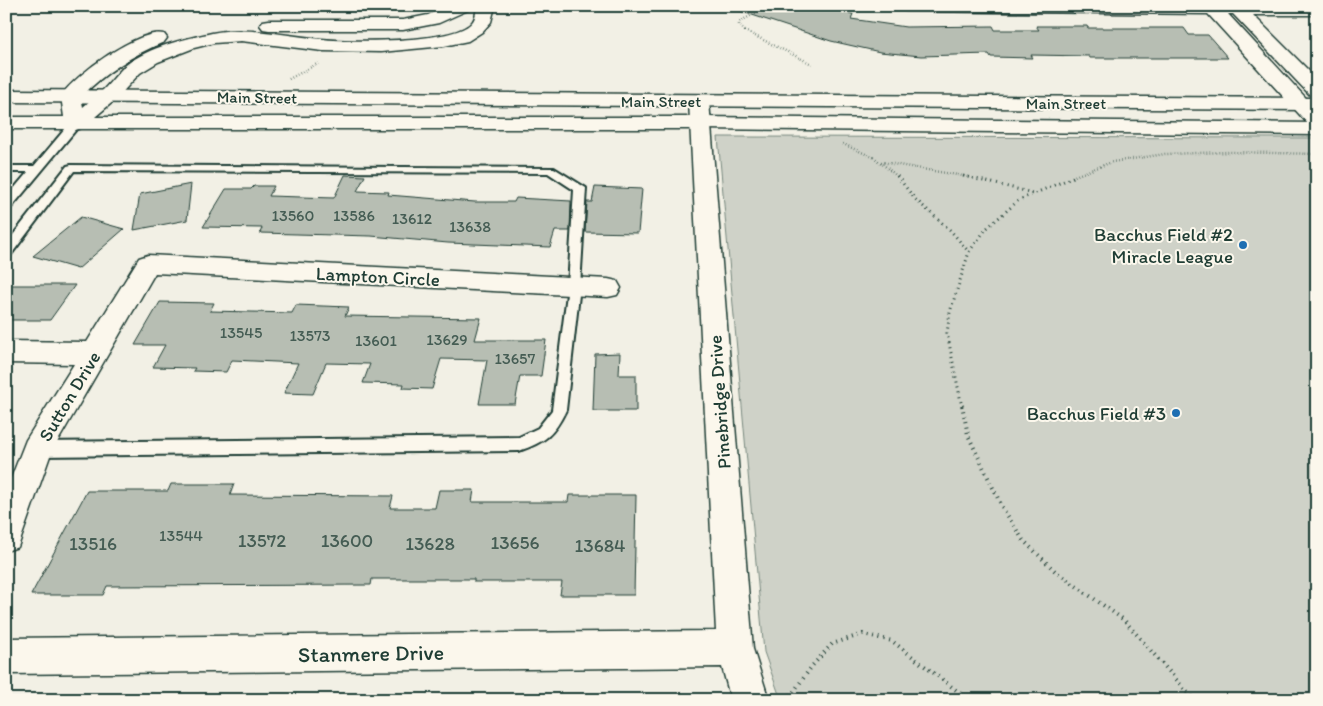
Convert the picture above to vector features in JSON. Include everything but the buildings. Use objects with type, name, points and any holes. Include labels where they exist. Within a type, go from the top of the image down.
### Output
[{"type":"street","points":[[75,124],[71,96],[91,74],[116,57],[145,42],[182,30],[224,24],[391,25],[416,23],[442,16],[462,6]]},
{"type":"street","points":[[75,124],[108,96],[126,76],[142,64],[172,49],[203,40],[251,36],[304,44],[380,46],[456,39],[471,32],[480,25],[486,6]]},
{"type":"street","points":[[907,6],[1317,10]]},
{"type":"street","points":[[1213,9],[1309,104],[1317,122]]},
{"type":"street","points":[[1238,9],[1317,90]]},
{"type":"street","points":[[343,46],[352,25]]},
{"type":"street","name":"Main Street","points":[[6,96],[108,96],[1317,129]]},
{"type":"street","name":"Main Street","points":[[6,123],[75,124],[700,112],[1309,104]]},
{"type":"street","name":"Pinebridge Drive","points":[[700,112],[735,649],[750,700]]},
{"type":"street","name":"Lampton Circle","points":[[148,264],[608,288]]},
{"type":"street","name":"Sutton Drive","points":[[6,536],[37,449],[148,264]]},
{"type":"street","points":[[6,352],[95,352]]},
{"type":"street","name":"Stanmere Drive","points":[[6,656],[735,649]]},
{"type":"lane","points":[[6,206],[75,124]]},
{"type":"lane","points":[[6,253],[70,168],[550,170],[580,188],[574,286],[559,410],[550,427],[538,438],[519,444],[37,449]]},
{"type":"lane","points":[[6,169],[37,169]]},
{"type":"path","points":[[769,6],[739,22],[739,25],[745,31],[812,64]]},
{"type":"path","points":[[839,143],[847,145],[890,169],[902,181],[909,193],[956,234],[970,252]]},
{"type":"path","points":[[1194,700],[1124,620],[1055,571],[1023,540],[1002,508],[968,435],[947,333],[950,312],[970,252],[988,228],[1019,200],[1053,184],[1112,162],[1165,154],[1238,152],[1317,154]]},
{"type":"path","points":[[878,162],[945,172],[1004,184],[1033,194]]},
{"type":"path","points":[[777,700],[792,694],[812,666],[832,644],[863,634],[892,640],[969,700]]},
{"type":"shaded area","points":[[718,137],[1317,138],[1317,700],[781,700],[764,652]]},
{"type":"place","name":"Bacchus Field #2 Miracle League","points":[[1243,245]]},
{"type":"place","name":"Bacchus Field #3","points":[[1176,413]]}]
